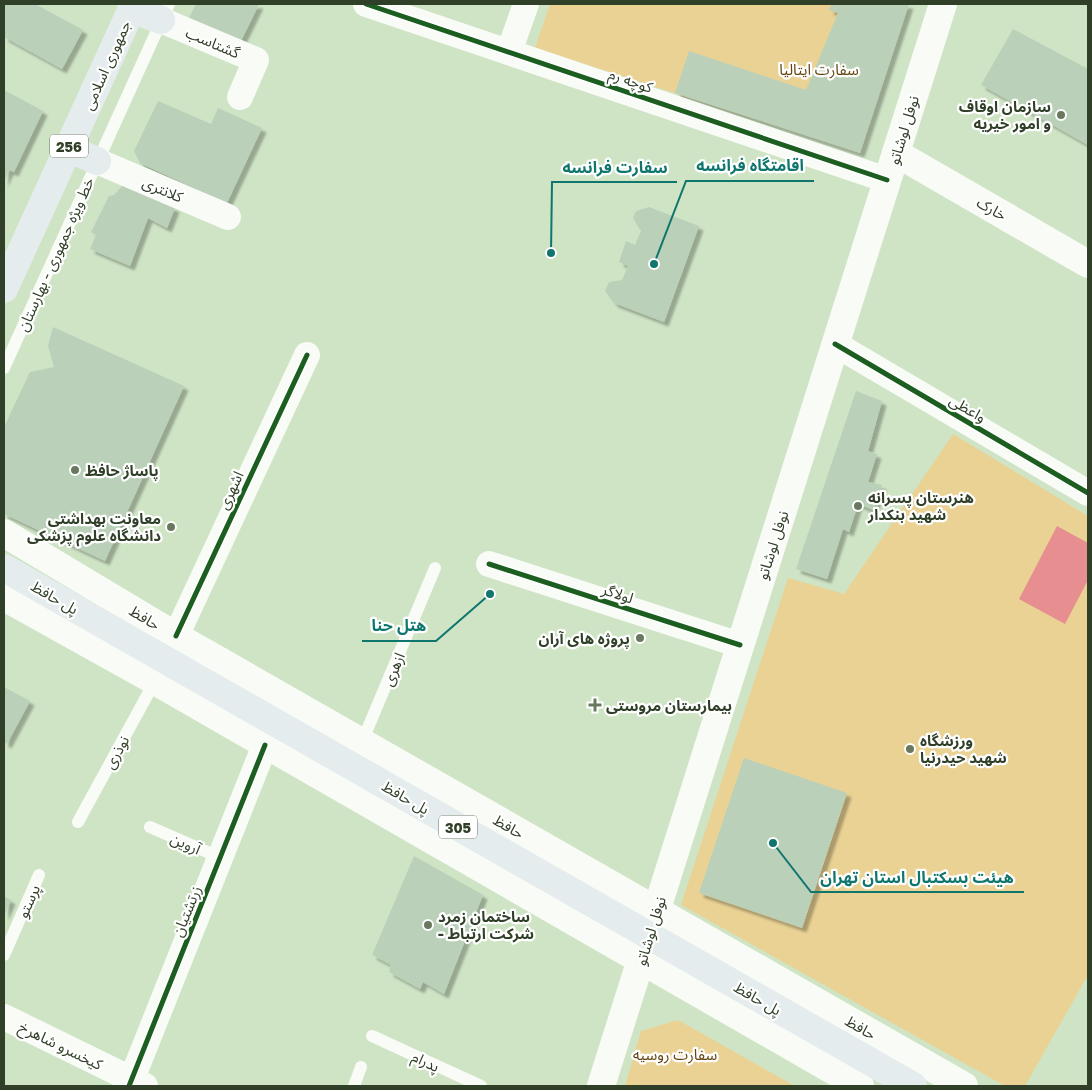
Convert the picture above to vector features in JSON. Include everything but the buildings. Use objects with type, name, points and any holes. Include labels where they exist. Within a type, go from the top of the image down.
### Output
[{"type":"main road","name":"نوفل لوشاتو","points":[[601,1086],[943,4]]},
{"type":"main road","points":[[133,6],[165,12]]},
{"type":"main road","name":"جمهوری اسلامی","points":[[7,275],[133,6]]},
{"type":"main road","points":[[68,148],[97,161]]},
{"type":"main road","name":"خارک","points":[[896,153],[1088,264]]},
{"type":"main road","name":"حافظ","points":[[4,533],[176,636],[656,910],[920,1075],[964,1086]]},
{"type":"main road","name":"پل حافظ","points":[[4,568],[920,1075]]},
{"type":"main road","points":[[4,597],[155,681],[860,1086]]},
{"type":"main road","points":[[894,1086],[920,1075]]},
{"type":"street","name":"کوچه رم","points":[[366,4],[887,180]]},
{"type":"street","points":[[509,52],[526,4]]},
{"type":"street","name":"گشتاسب","points":[[165,12],[256,60],[240,96]]},
{"type":"street","name":"کلانتری","points":[[97,161],[228,217]]},
{"type":"street","name":"واعظی","points":[[835,344],[1088,493]]},
{"type":"street","name":"اشهری","points":[[176,636],[307,356]]},
{"type":"street","name":"لولاگر","points":[[489,564],[740,645]]},
{"type":"street","name":"زرتشتیان","points":[[135,1084],[265,745]]},
{"type":"street","name":"کیخسرو شاهرخ","points":[[4,1017],[135,1084]]},
{"type":"lane","name":"خط ویژه جمهوری - بهارستان","points":[[4,368],[165,12]]},
{"type":"lane","name":"ازهری","points":[[362,742],[435,568]]},
{"type":"lane","name":"نوذری","points":[[78,822],[155,681]]},
{"type":"lane","name":"آروین","points":[[150,827],[221,858]]},
{"type":"lane","name":"پرستو","points":[[4,955],[39,875]]},
{"type":"lane","name":"پدرام","points":[[372,1036],[481,1086]]},
{"type":"lane","points":[[354,1086],[361,1066]]},
{"type":"green space","name":"سفارت ایتالیا","points":[[550,4],[909,4],[860,153],[535,48]]},
{"type":"green space","name":"ورزشگاه شهید حیدرنیا","points":[[953,434],[1088,516],[1088,975],[1025,1086],[1005,1086],[681,905],[788,578],[844,594]]},
{"type":"green space","name":"سفارت روسیه","points":[[678,1020],[795,1086],[625,1086],[641,1031]]},
{"type":"shaded area","points":[[1057,526],[1088,543],[1088,580],[1065,624],[1019,599]]},
{"type":"cycle path","points":[[366,4],[887,180]]},
{"type":"cycle path","points":[[835,344],[1088,493]]},
{"type":"cycle path","points":[[176,636],[307,355]]},
{"type":"cycle path","points":[[489,564],[740,645]]},
{"type":"cycle path","points":[[129,1086],[265,745]]},
{"type":"place","name":"سازمان اوقاف و امور خيريه","points":[[1061,115]]},
{"type":"place","name":"سفارت فرانسه","points":[[551,253]]},
{"type":"place","name":"اقامتگاه فرانسه","points":[[654,264]]},
{"type":"place","name":"پاساژ حافظ","points":[[75,470]]},
{"type":"place","name":"هنرستان پسرانه شهید بنکدار","points":[[858,506]]},
{"type":"place","name":"معاونت بهداشتی دانشگاه علوم پزشکی","points":[[171,527]]},
{"type":"place","name":"هتل حنا","points":[[490,594]]},
{"type":"place","name":"پروژه های آران","points":[[640,638]]},
{"type":"place","name":"بیمارستان مروستی","points":[[595,705]]},
{"type":"place","name":"ورزشگاه شهید حیدرنیا","points":[[910,749]]},
{"type":"place","name":"هیئت بسکتبال استان تهران","points":[[773,843]]},
{"type":"place","name":"ساختمان زمرد - شرکت ارتباط","points":[[428,925]]}]
